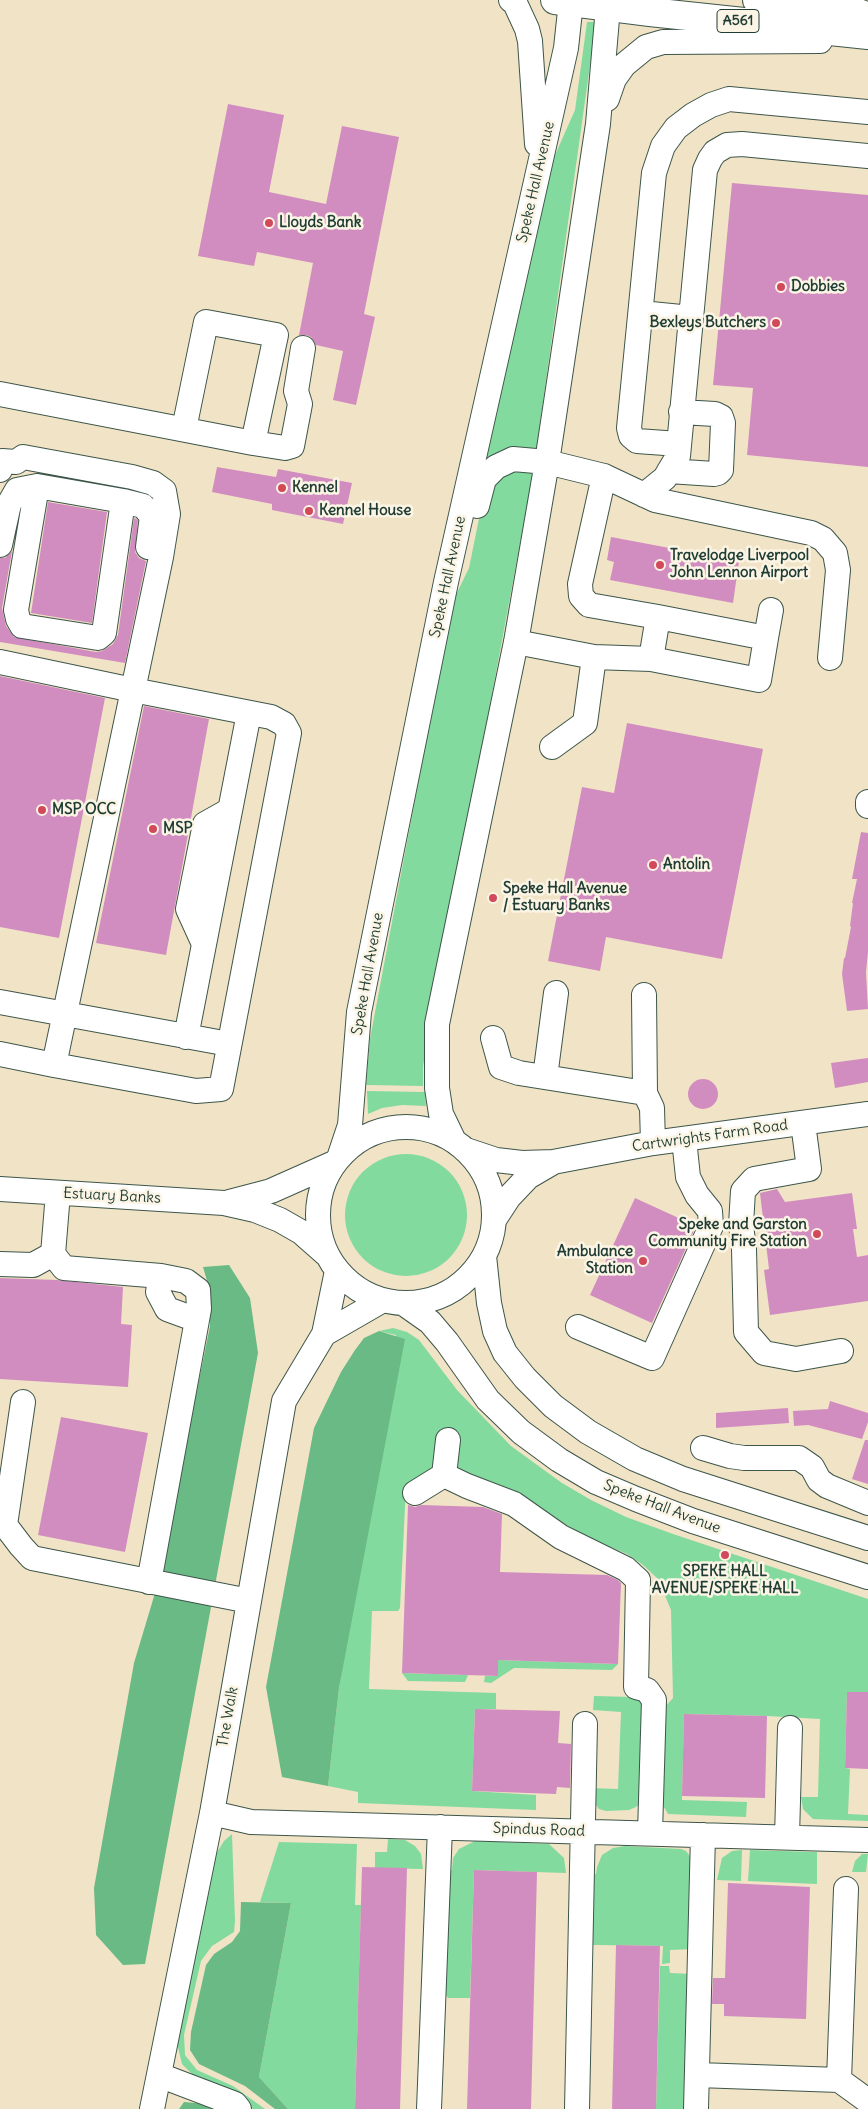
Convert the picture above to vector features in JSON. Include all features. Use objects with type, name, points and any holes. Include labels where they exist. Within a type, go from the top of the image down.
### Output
[{"type":"highway","points":[[757,0],[850,10],[868,17]]},
{"type":"highway","name":"A561","points":[[566,1],[606,2],[868,35]]},
{"type":"street","points":[[511,0],[515,4],[527,29],[530,41],[539,168]]},
{"type":"street","name":"Speke Hall Avenue","points":[[337,1159],[350,1125],[359,1012],[446,582],[566,48],[566,1]]},
{"type":"street","points":[[460,1146],[442,1134],[415,1127],[388,1128],[362,1138],[337,1159],[322,1185],[317,1210],[320,1234],[332,1262],[358,1289],[393,1301],[424,1301],[448,1292],[468,1277],[484,1256],[491,1239],[494,1220],[492,1194],[482,1170],[460,1146],[442,1114],[436,1088],[438,1024],[516,642],[547,462],[598,124],[606,2]]},
{"type":"street","points":[[598,124],[614,79],[624,65],[646,47],[663,42],[868,41]]},
{"type":"street","points":[[679,444],[637,441],[631,436],[629,428],[654,173],[663,146],[676,128],[693,115],[711,105],[729,99],[868,112]]},
{"type":"street","points":[[644,495],[665,478],[678,456],[705,170],[710,159],[715,152],[727,145],[742,144],[868,156]]},
{"type":"street","points":[[641,313],[691,318]]},
{"type":"street","points":[[184,429],[206,322],[276,335],[253,442]]},
{"type":"street","points":[[0,394],[285,448],[292,446],[300,404],[296,391],[303,348]]},
{"type":"street","points":[[669,471],[714,474],[721,470],[723,423],[721,417],[715,414],[681,412]]},
{"type":"street","points":[[5,461],[23,457],[153,483],[164,491],[168,514],[163,548],[129,689],[54,1065]]},
{"type":"street","points":[[446,582],[467,557],[484,479],[496,467],[513,460],[547,462],[604,476],[655,500],[811,533],[823,539],[835,553],[838,570],[830,658]]},
{"type":"street","points":[[604,476],[580,584],[582,596],[589,605],[766,638]]},
{"type":"street","points":[[0,545],[9,504],[17,490],[37,486],[143,506],[152,516],[129,689]]},
{"type":"street","points":[[37,486],[16,610],[18,620],[22,626],[98,638],[104,633],[123,501]]},
{"type":"street","points":[[516,642],[594,657],[651,659],[759,680],[770,610]]},
{"type":"street","points":[[651,659],[658,617]]},
{"type":"street","points":[[552,747],[585,723],[594,657]]},
{"type":"street","points":[[0,662],[271,717],[284,724],[289,733],[221,1089],[196,1091],[0,1054]]},
{"type":"street","points":[[186,1036],[249,713]]},
{"type":"street","points":[[545,1077],[556,993]]},
{"type":"street","points":[[644,995],[645,1093],[652,1108],[653,1142]]},
{"type":"street","points":[[0,1002],[229,1044]]},
{"type":"street","points":[[493,1038],[501,1067],[519,1073],[645,1093]]},
{"type":"street","name":"Cartwrights Farm Road","points":[[460,1146],[496,1160],[522,1163],[553,1162],[653,1142],[868,1114]]},
{"type":"street","points":[[803,1123],[809,1169],[754,1179],[743,1191],[741,1225],[744,1249],[746,1332],[764,1353],[796,1359],[841,1352]]},
{"type":"street","points":[[578,1327],[652,1358],[711,1226],[710,1211],[697,1195],[688,1177],[684,1139]]},
{"type":"street","name":"Estuary Banks","points":[[224,1203],[271,1191],[337,1159]]},
{"type":"street","name":"Cartwrights Farm Road","points":[[494,1220],[509,1196],[528,1177],[553,1162]]},
{"type":"street","name":"Estuary Banks","points":[[0,1188],[224,1203],[256,1210],[280,1220],[301,1232],[332,1262]]},
{"type":"street","points":[[58,1193],[53,1254],[64,1268],[161,1276],[186,1281],[198,1290],[199,1309],[148,1582]]},
{"type":"street","points":[[0,1264],[33,1265],[53,1254]]},
{"type":"street","points":[[484,1256],[489,1303],[495,1331],[505,1353],[525,1378],[553,1406],[588,1432],[635,1459],[683,1479],[868,1538]]},
{"type":"street","name":"The Walk","points":[[152,2109],[212,1813],[284,1401],[324,1334],[332,1262]]},
{"type":"street","points":[[161,1276],[158,1292],[167,1309],[197,1320]]},
{"type":"street","name":"Speke Hall Avenue","points":[[393,1301],[430,1322],[447,1342],[488,1400],[521,1432],[567,1464],[604,1485],[685,1518],[868,1576]]},
{"type":"street","name":"The Walk","points":[[324,1334],[393,1301]]},
{"type":"street","points":[[23,1402],[5,1524],[32,1558],[249,1601]]},
{"type":"street","points":[[444,1475],[448,1440]]},
{"type":"street","points":[[703,1448],[744,1458],[787,1456],[799,1458],[812,1466],[820,1480],[827,1486],[868,1503]]},
{"type":"street","points":[[415,1493],[444,1475]]},
{"type":"street","points":[[444,1475],[514,1504],[561,1537],[626,1569],[638,1580],[636,1687],[647,1690],[654,1700],[650,1833]]},
{"type":"street","points":[[577,2109],[585,1724]]},
{"type":"street","points":[[788,1837],[790,1728]]},
{"type":"street","name":"Spindus Road","points":[[212,1813],[251,1822],[868,1840]]},
{"type":"street","points":[[429,2109],[440,1827]]},
{"type":"street","points":[[696,2109],[703,1835]]},
{"type":"street","points":[[839,2080],[846,1889]]},
{"type":"street","points":[[159,2075],[235,2104],[239,2109]]},
{"type":"street","points":[[698,2075],[839,2080],[862,2101]]},
{"type":"green space","points":[[587,22],[596,22],[536,452],[482,471],[528,216],[575,110]]},
{"type":"green space","points":[[534,468],[423,1066],[423,1086],[366,1085],[370,1039],[452,603],[469,568],[486,484],[498,472]]},
{"type":"green space","points":[[367,1091],[425,1092],[426,1106],[402,1105],[382,1108],[368,1114]]},
{"type":"green space","points":[[406,1154],[429,1158],[449,1172],[463,1192],[467,1215],[463,1238],[449,1258],[429,1272],[406,1276],[383,1272],[363,1258],[349,1238],[345,1215],[349,1192],[363,1172],[383,1158]]},
{"type":"green space","points":[[229,1265],[250,1298],[258,1353],[145,1964],[123,1965],[96,1935],[94,1888],[134,1663],[158,1583],[210,1326],[210,1291],[203,1267]]},
{"type":"green space","points":[[393,1328],[407,1332],[419,1340],[457,1390],[511,1446],[562,1483],[591,1500],[626,1517],[673,1534],[868,1599],[868,1692],[847,1692],[845,1768],[850,1769],[848,1814],[868,1815],[868,1821],[813,1819],[803,1809],[801,1797],[818,1797],[820,1719],[767,1716],[684,1714],[682,1800],[747,1802],[746,1817],[668,1814],[661,1802],[664,1708],[673,1698],[671,1610],[658,1579],[627,1554],[587,1537],[545,1512],[459,1470],[456,1463],[457,1431],[440,1431],[437,1458],[432,1470],[406,1487],[400,1608],[398,1611],[372,1611],[369,1689],[496,1693],[496,1709],[475,1709],[472,1791],[536,1795],[536,1810],[358,1803],[358,1792],[328,1786],[339,1688],[396,1335],[379,1331]]},
{"type":"green space","points":[[379,1331],[405,1339],[339,1688],[328,1786],[282,1777],[266,1687],[314,1428],[341,1372],[355,1350],[364,1338]]},
{"type":"green space","points":[[498,1660],[618,1664],[612,1670],[514,1668],[491,1683],[484,1682],[485,1676],[498,1676]]},
{"type":"green space","points":[[402,1673],[468,1675],[465,1682],[408,1681]]},
{"type":"green space","points":[[594,1696],[634,1697],[642,1702],[644,1707],[641,1802],[629,1810],[606,1811],[599,1809],[592,1800],[590,1788],[618,1789],[621,1712],[593,1710]]},
{"type":"green space","points":[[232,1834],[234,1932],[212,1946],[201,1961],[184,2035],[185,2055],[197,2070],[233,2086],[265,2109],[253,2109],[226,2090],[202,2081],[191,2073],[182,2064],[177,2043],[216,1854],[224,1841]]},
{"type":"green space","points":[[388,1839],[405,1840],[415,1846],[421,1854],[423,1869],[375,1868],[375,1852],[387,1852]]},
{"type":"green space","points":[[475,1841],[549,1844],[564,1858],[566,1873],[474,1870],[470,1998],[448,1998],[443,1991],[446,1870],[452,1870],[453,1858],[459,1849]]},
{"type":"green space","points":[[279,1842],[357,1844],[355,1905],[361,1905],[355,2109],[288,2109],[259,2077],[291,1903],[260,1902]]},
{"type":"green space","points":[[625,1846],[681,1849],[686,1851],[692,1859],[693,1949],[670,1950],[670,1963],[662,1964],[663,1946],[593,1945],[589,1941],[591,1874],[596,1874],[602,1855],[613,1848]]},
{"type":"green space","points":[[742,1850],[741,1881],[717,1880],[722,1858],[732,1851]]},
{"type":"green space","points":[[750,1850],[817,1852],[817,1884],[748,1881]]},
{"type":"green space","points":[[862,1854],[868,1854],[866,1872],[852,1872],[855,1861]]},
{"type":"green space","points":[[241,1902],[291,1903],[259,2077],[288,2109],[275,2109],[245,2086],[199,2064],[190,2050],[191,2032],[206,1965],[214,1954],[232,1942],[240,1931]]},
{"type":"green space","points":[[660,1966],[669,1966],[670,1973],[692,1974],[686,2109],[656,2109]]},
{"type":"green space","points":[[184,2102],[206,2104],[214,2109],[179,2109]]},
{"type":"building","points":[[228,104],[284,115],[269,192],[326,204],[342,126],[399,137],[364,314],[375,317],[356,405],[333,400],[343,351],[316,345],[311,337],[299,335],[313,263],[257,252],[254,266],[198,256]]},
{"type":"building","points":[[732,183],[868,195],[868,467],[747,455],[753,388],[713,385]]},
{"type":"building","name":"Kennel","points":[[217,467],[276,477],[278,469],[352,483],[343,524],[272,510],[272,504],[212,492]]},
{"type":"building","points":[[48,502],[107,512],[92,623],[31,613]]},
{"type":"building","points":[[134,518],[138,520],[135,552],[139,558],[146,561],[125,663],[0,642],[0,558],[5,558],[12,551],[2,608],[6,626],[14,637],[96,652],[102,651],[113,644],[118,635]]},
{"type":"building","points":[[611,537],[739,561],[733,603],[610,580],[614,562],[607,560]]},
{"type":"building","name":"MSP OCC","points":[[0,676],[105,698],[59,938],[0,927]]},
{"type":"building","name":"MSP","points":[[144,706],[209,719],[166,955],[96,943]]},
{"type":"building","name":"Antolin","points":[[627,723],[763,749],[722,959],[606,937],[600,971],[548,961],[582,787],[614,793]]},
{"type":"building","points":[[861,832],[868,833],[868,952],[866,972],[868,1009],[847,1011],[842,974],[851,927],[852,903],[857,879],[852,879]]},
{"type":"building","points":[[868,1058],[868,1082],[835,1088],[831,1063]]},
{"type":"building","points":[[703,1079],[714,1083],[718,1094],[714,1105],[703,1109],[692,1105],[688,1094],[692,1083]]},
{"type":"building","points":[[777,1189],[785,1202],[852,1193],[857,1229],[853,1229],[857,1257],[868,1255],[868,1301],[770,1315],[764,1270],[769,1269],[760,1193]]},
{"type":"building","name":"Ambulance Station","points":[[635,1198],[696,1226],[652,1323],[590,1295]]},
{"type":"building","points":[[0,1278],[57,1280],[123,1287],[121,1324],[132,1325],[128,1387],[0,1379]]},
{"type":"building","points":[[830,1401],[868,1413],[868,1422],[862,1439],[808,1425],[794,1426],[793,1411],[828,1409]]},
{"type":"building","points":[[788,1408],[789,1423],[716,1428],[716,1413]]},
{"type":"building","points":[[61,1417],[148,1433],[125,1552],[38,1535]]},
{"type":"building","points":[[865,1440],[868,1440],[868,1484],[852,1479]]},
{"type":"building","points":[[408,1505],[415,1507],[421,1505],[483,1507],[502,1514],[500,1572],[607,1575],[618,1580],[621,1583],[618,1664],[498,1660],[498,1676],[402,1673]]},
{"type":"building","points":[[847,1692],[868,1692],[868,1769],[845,1768]]},
{"type":"building","points":[[475,1709],[560,1711],[558,1743],[571,1744],[570,1788],[557,1787],[556,1794],[472,1791]]},
{"type":"building","points":[[684,1714],[767,1716],[765,1798],[682,1796]]},
{"type":"building","points":[[362,1867],[407,1868],[400,2109],[355,2109]]},
{"type":"building","points":[[474,1870],[537,1872],[531,2109],[467,2109]]},
{"type":"building","points":[[728,1883],[810,1887],[806,2019],[724,2016],[724,2004],[712,2004],[713,1978],[725,1978]]},
{"type":"building","points":[[616,1945],[660,1946],[656,2109],[612,2109]]},
{"type":"place","name":"Lloyds Bank","points":[[269,223]]},
{"type":"place","name":"Dobbies","points":[[781,287]]},
{"type":"place","name":"Bexleys Butchers","points":[[776,323]]},
{"type":"place","name":"Kennel","points":[[282,488]]},
{"type":"place","name":"Kennel House","points":[[309,511]]},
{"type":"place","name":"Travelodge Liverpool John Lennon Airport","points":[[660,565]]},
{"type":"place","name":"MSP OCC","points":[[42,810]]},
{"type":"place","name":"MSP","points":[[153,829]]},
{"type":"place","name":"Antolin","points":[[653,865]]},
{"type":"place","name":"Speke Hall Avenue / Estuary Banks","points":[[493,898]]},
{"type":"place","name":"Speke and Garston Community Fire Station","points":[[817,1234]]},
{"type":"place","name":"Ambulance Station","points":[[643,1261]]},
{"type":"place","name":"SPEKE HALL AVENUE/SPEKE HALL","points":[[725,1555]]}]
